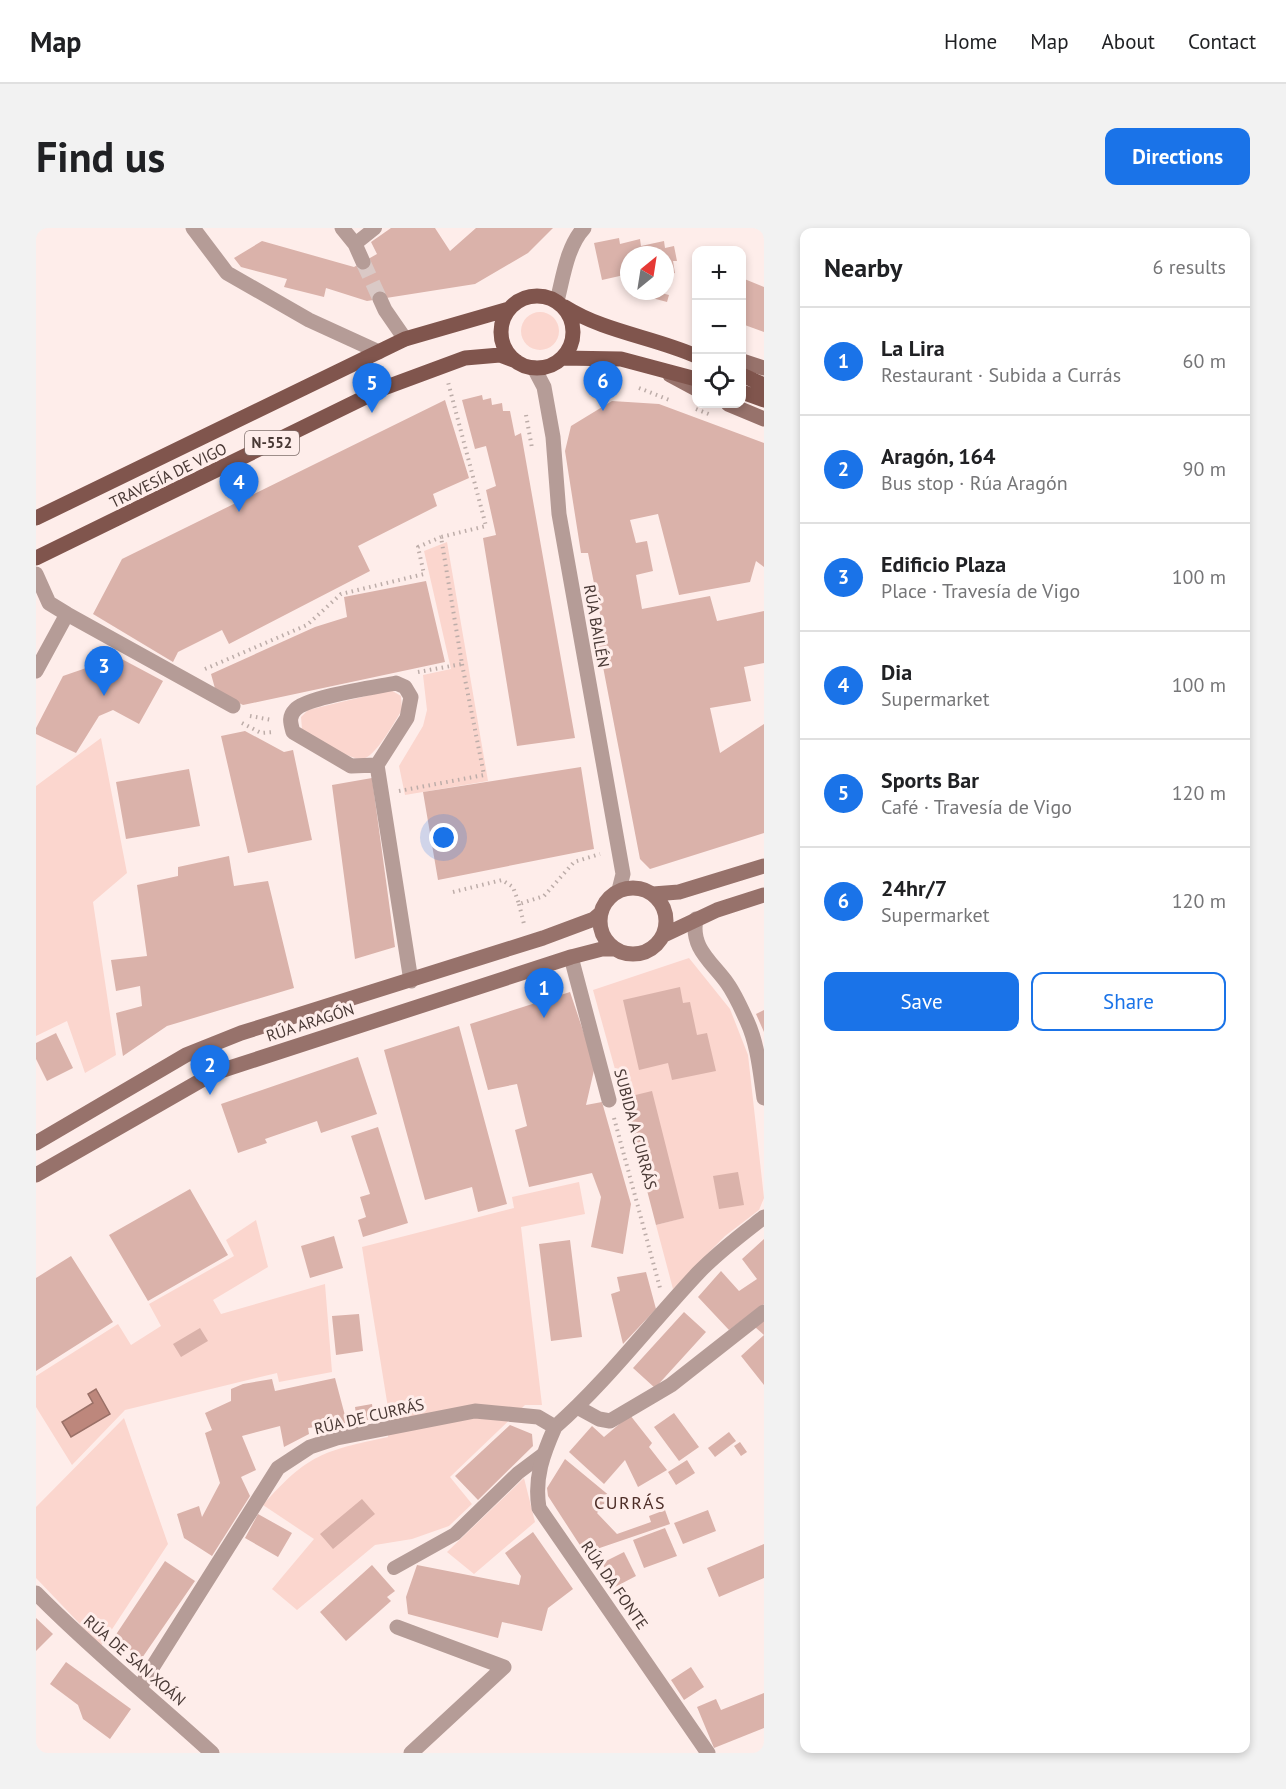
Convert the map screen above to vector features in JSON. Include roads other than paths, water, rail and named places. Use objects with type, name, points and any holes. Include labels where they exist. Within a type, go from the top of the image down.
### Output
[{"type":"main road","name":"N-552","points":[[509,309],[526,297],[537,295],[561,304],[583,318],[604,326],[692,349]]},
{"type":"main road","points":[[534,368],[554,364],[562,358],[573,339],[574,327],[561,304]]},
{"type":"main road","name":"TRAVESÍA DE VIGO","points":[[36,518],[405,339],[509,309]]},
{"type":"main road","points":[[509,309],[501,330],[502,342],[516,361]]},
{"type":"main road","points":[[668,343],[692,354]]},
{"type":"main road","name":"TRAVESÍA DE VIGO","points":[[36,558],[384,388],[443,364],[488,354],[500,355],[516,361]]},
{"type":"main road","points":[[562,358],[621,359],[692,378]]},
{"type":"main road","name":"N-552","points":[[516,361],[534,368]]},
{"type":"main road","points":[[746,363],[764,368]]},
{"type":"main road","points":[[656,369],[692,387]]},
{"type":"main road","points":[[746,377],[764,385]]},
{"type":"main road","points":[[746,394],[764,400]]},
{"type":"main road","points":[[738,408],[764,418]]},
{"type":"main road","points":[[764,866],[679,892],[653,894],[637,887],[620,890],[604,904],[601,913],[602,933],[614,949],[625,954],[648,951],[664,935],[696,919],[764,895]]},
{"type":"main road","points":[[653,894],[664,908],[666,926],[664,935]]},
{"type":"main road","name":"RÚA ARAGÓN","points":[[36,1143],[186,1055],[241,1033],[543,938],[594,919],[601,913]]},
{"type":"main road","name":"RÚA ARAGÓN","points":[[36,1175],[214,1073],[571,957],[602,949],[614,949]]},
{"type":"street","points":[[194,228],[227,273],[309,320],[379,352]]},
{"type":"street","points":[[342,228],[355,244],[363,262]]},
{"type":"street","points":[[561,304],[566,265],[579,234],[584,228]]},
{"type":"street","points":[[381,299],[385,310],[405,339]]},
{"type":"street","name":"RÚA BAILÉN","points":[[534,368],[544,387],[553,437],[559,514],[623,874],[620,890]]},
{"type":"street","points":[[36,574],[49,603],[233,706]]},
{"type":"street","points":[[36,671],[67,614]]},
{"type":"street","points":[[377,765],[351,765],[305,741],[292,732],[290,720],[293,711],[310,701],[396,683],[405,687],[411,697],[411,709],[377,765],[411,981]]},
{"type":"street","points":[[696,919],[694,930],[699,949],[728,984],[748,1023],[758,1055],[764,1098]]},
{"type":"street","name":"SUBIDA A CURRÁS","points":[[571,957],[609,1100]]},
{"type":"street","points":[[555,1427],[577,1407],[665,1309],[726,1246],[764,1217]]},
{"type":"street","points":[[577,1407],[599,1419],[610,1422],[670,1386],[764,1312]]},
{"type":"street","name":"RÚA DE CURRÁS","points":[[140,1687],[278,1468],[310,1447],[337,1438],[475,1411],[538,1417],[555,1427]]},
{"type":"street","name":"RÚA DA FONTE","points":[[555,1427],[542,1455],[536,1490],[539,1508],[708,1753]]},
{"type":"street","name":"RÚA DE SAN XOÁN","points":[[36,1593],[84,1642],[140,1687],[212,1753]]},
{"type":"street","points":[[397,1627],[504,1667],[411,1753]]},
{"type":"lane","points":[[355,244],[375,228]]},
{"type":"lane","points":[[394,1568],[455,1534],[518,1473],[542,1455]]},
{"type":"tunnel","points":[[363,262],[380,299]]},
{"type":"place","name":"24hr/7","points":[[603,411]]},
{"type":"place","name":"Sports Bar","points":[[372,413]]},
{"type":"place","name":"Dia","points":[[239,512]]},
{"type":"place","name":"Edificio Plaza","points":[[104,696]]},
{"type":"place","name":"La Lira","points":[[544,1018]]},
{"type":"place","name":"Aragón, 164","points":[[210,1095]]},
{"type":"district","name":"CURRÁS","points":[[630,1503]]}]
